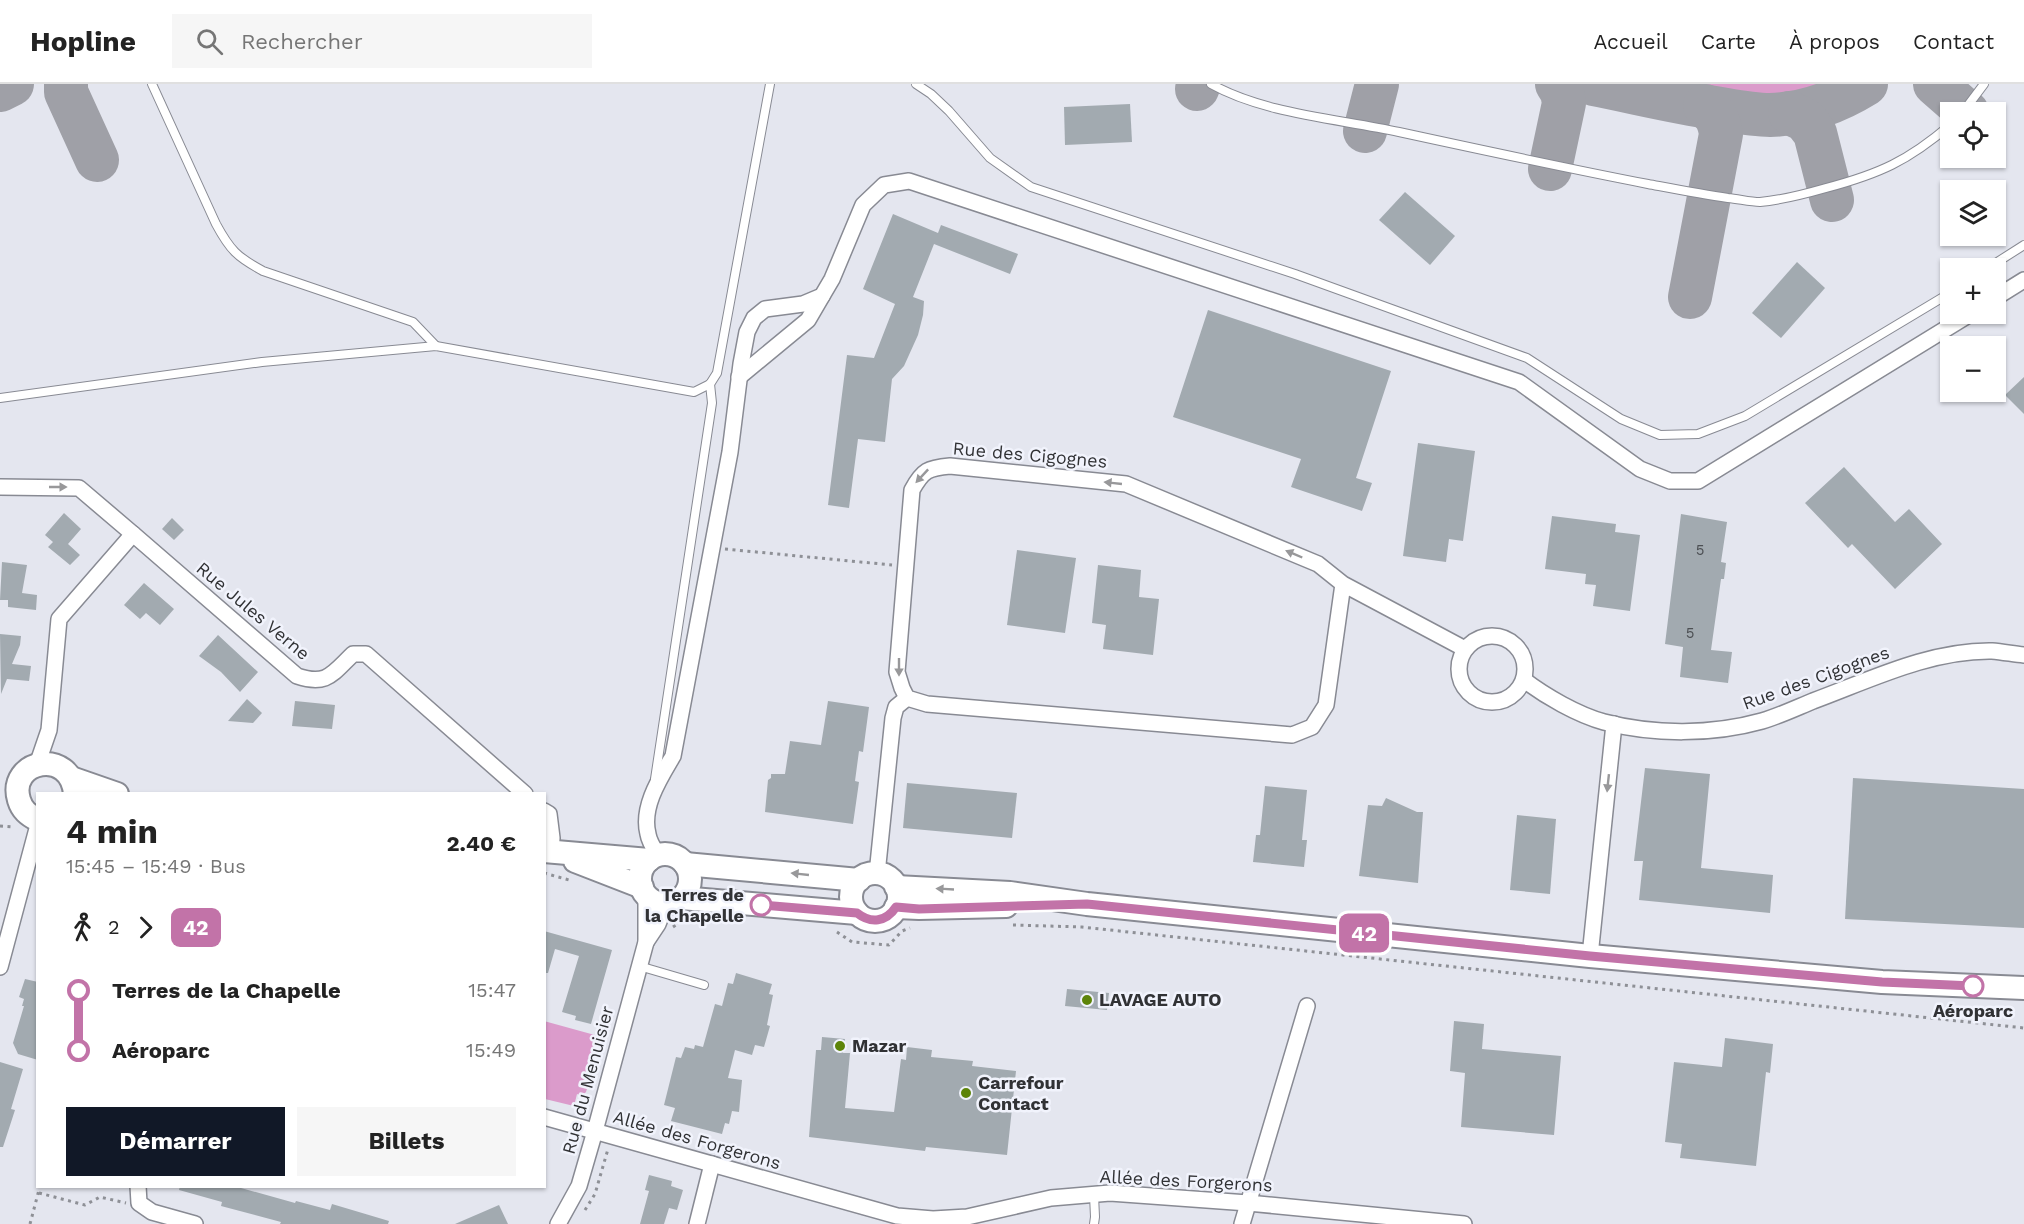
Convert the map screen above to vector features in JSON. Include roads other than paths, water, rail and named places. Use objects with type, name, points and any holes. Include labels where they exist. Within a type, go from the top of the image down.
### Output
[{"type":"main road","points":[[19,809],[18,787],[43,777],[108,792]]},
{"type":"main road","points":[[548,851],[664,904],[857,913]]},
{"type":"main road","points":[[548,851],[654,858],[673,855],[685,864],[888,878],[896,897],[919,909],[1087,904],[1590,956],[1882,982],[2024,988]]},
{"type":"main road","points":[[654,858],[642,872],[664,904]]},
{"type":"main road","points":[[664,904],[686,893],[690,878],[685,864]]},
{"type":"main road","points":[[868,877],[851,892],[851,900],[857,913],[863,918],[878,921],[886,918],[896,897]]},
{"type":"main road","points":[[1882,982],[2024,1004]]},
{"type":"street","points":[[740,377],[808,320],[832,279],[863,205],[884,185],[909,182],[1518,382],[1640,469],[1670,481],[1698,481],[1954,324]]},
{"type":"street","points":[[2006,291],[2024,280]]},
{"type":"street","points":[[654,858],[647,832],[647,819],[654,789],[673,756],[730,452],[747,332],[754,318],[765,309],[803,304],[822,296]]},
{"type":"street","name":"Rue des Cigognes","points":[[907,698],[897,672],[912,490],[920,475],[931,468],[950,466],[1126,484],[1318,564],[1343,584],[1465,649]]},
{"type":"street","name":"Rue Jules Verne","points":[[0,487],[79,488],[297,676],[310,681],[325,679],[352,654],[366,654],[523,792]]},
{"type":"street","points":[[43,777],[59,619],[133,534]]},
{"type":"street","points":[[868,877],[893,717],[896,706],[907,698],[927,704],[973,709],[1292,735],[1312,726],[1326,705],[1343,584]]},
{"type":"street","points":[[1484,636],[1506,639],[1521,653],[1524,662],[1524,680],[1509,698],[1498,702],[1486,702],[1466,691],[1458,670],[1460,659],[1465,649],[1473,641],[1484,636]]},
{"type":"street","name":"Rue des Cigognes","points":[[1524,680],[1539,692],[1602,722],[1661,731],[1702,731],[1764,720],[1910,665],[1962,654],[1992,651],[2024,655]]},
{"type":"street","points":[[1590,956],[1614,724]]},
{"type":"street","points":[[546,812],[549,814],[552,838],[548,851]]},
{"type":"street","points":[[0,967],[36,832]]},
{"type":"street","points":[[0,902],[16,904]]},
{"type":"street","name":"Rue du Menuisier","points":[[558,1224],[579,1186],[646,942],[664,904]]},
{"type":"street","name":"Rue du Menuisier","points":[[646,942],[664,904]]},
{"type":"street","points":[[1242,1224],[1307,1006]]},
{"type":"street","name":"Allée des Forgerons","points":[[546,1118],[909,1221],[967,1217],[1051,1198],[1110,1193],[1248,1203],[1464,1224]]},
{"type":"street","points":[[697,1224],[712,1164]]},
{"type":"street","points":[[138,1188],[138,1203],[152,1212],[195,1224]]},
{"type":"lane","points":[[152,84],[216,224],[226,243],[240,258],[263,271],[413,322],[436,346]]},
{"type":"lane","points":[[0,398],[261,362],[436,346],[694,392],[710,384],[717,373],[770,84]]},
{"type":"lane","points":[[916,84],[932,94],[949,111],[990,158],[1031,187],[1295,274],[1527,358],[1621,419],[1660,435],[1698,434],[1745,416],[1940,299]]},
{"type":"lane","points":[[1211,84],[1241,98],[1284,110],[1367,125],[1551,165],[1757,202],[1810,193],[1874,174],[1913,154],[1940,133]]},
{"type":"lane","points":[[1970,102],[1984,84]]},
{"type":"lane","points":[[2004,258],[2024,245]]},
{"type":"lane","points":[[654,789],[712,403],[710,384]]},
{"type":"lane","points":[[639,966],[705,985]]},
{"type":"lane","points":[[1094,1195],[1094,1224]]},
{"type":"place","name":"Terres de la Chapelle","points":[[761,905]]},
{"type":"place","name":"Aéroparc","points":[[1973,986]]},
{"type":"place","name":"LAVAGE AUTO","points":[[1087,1000]]},
{"type":"place","name":"Mazar","points":[[840,1046]]},
{"type":"place","name":"Carrefour Contact","points":[[966,1093]]}]
